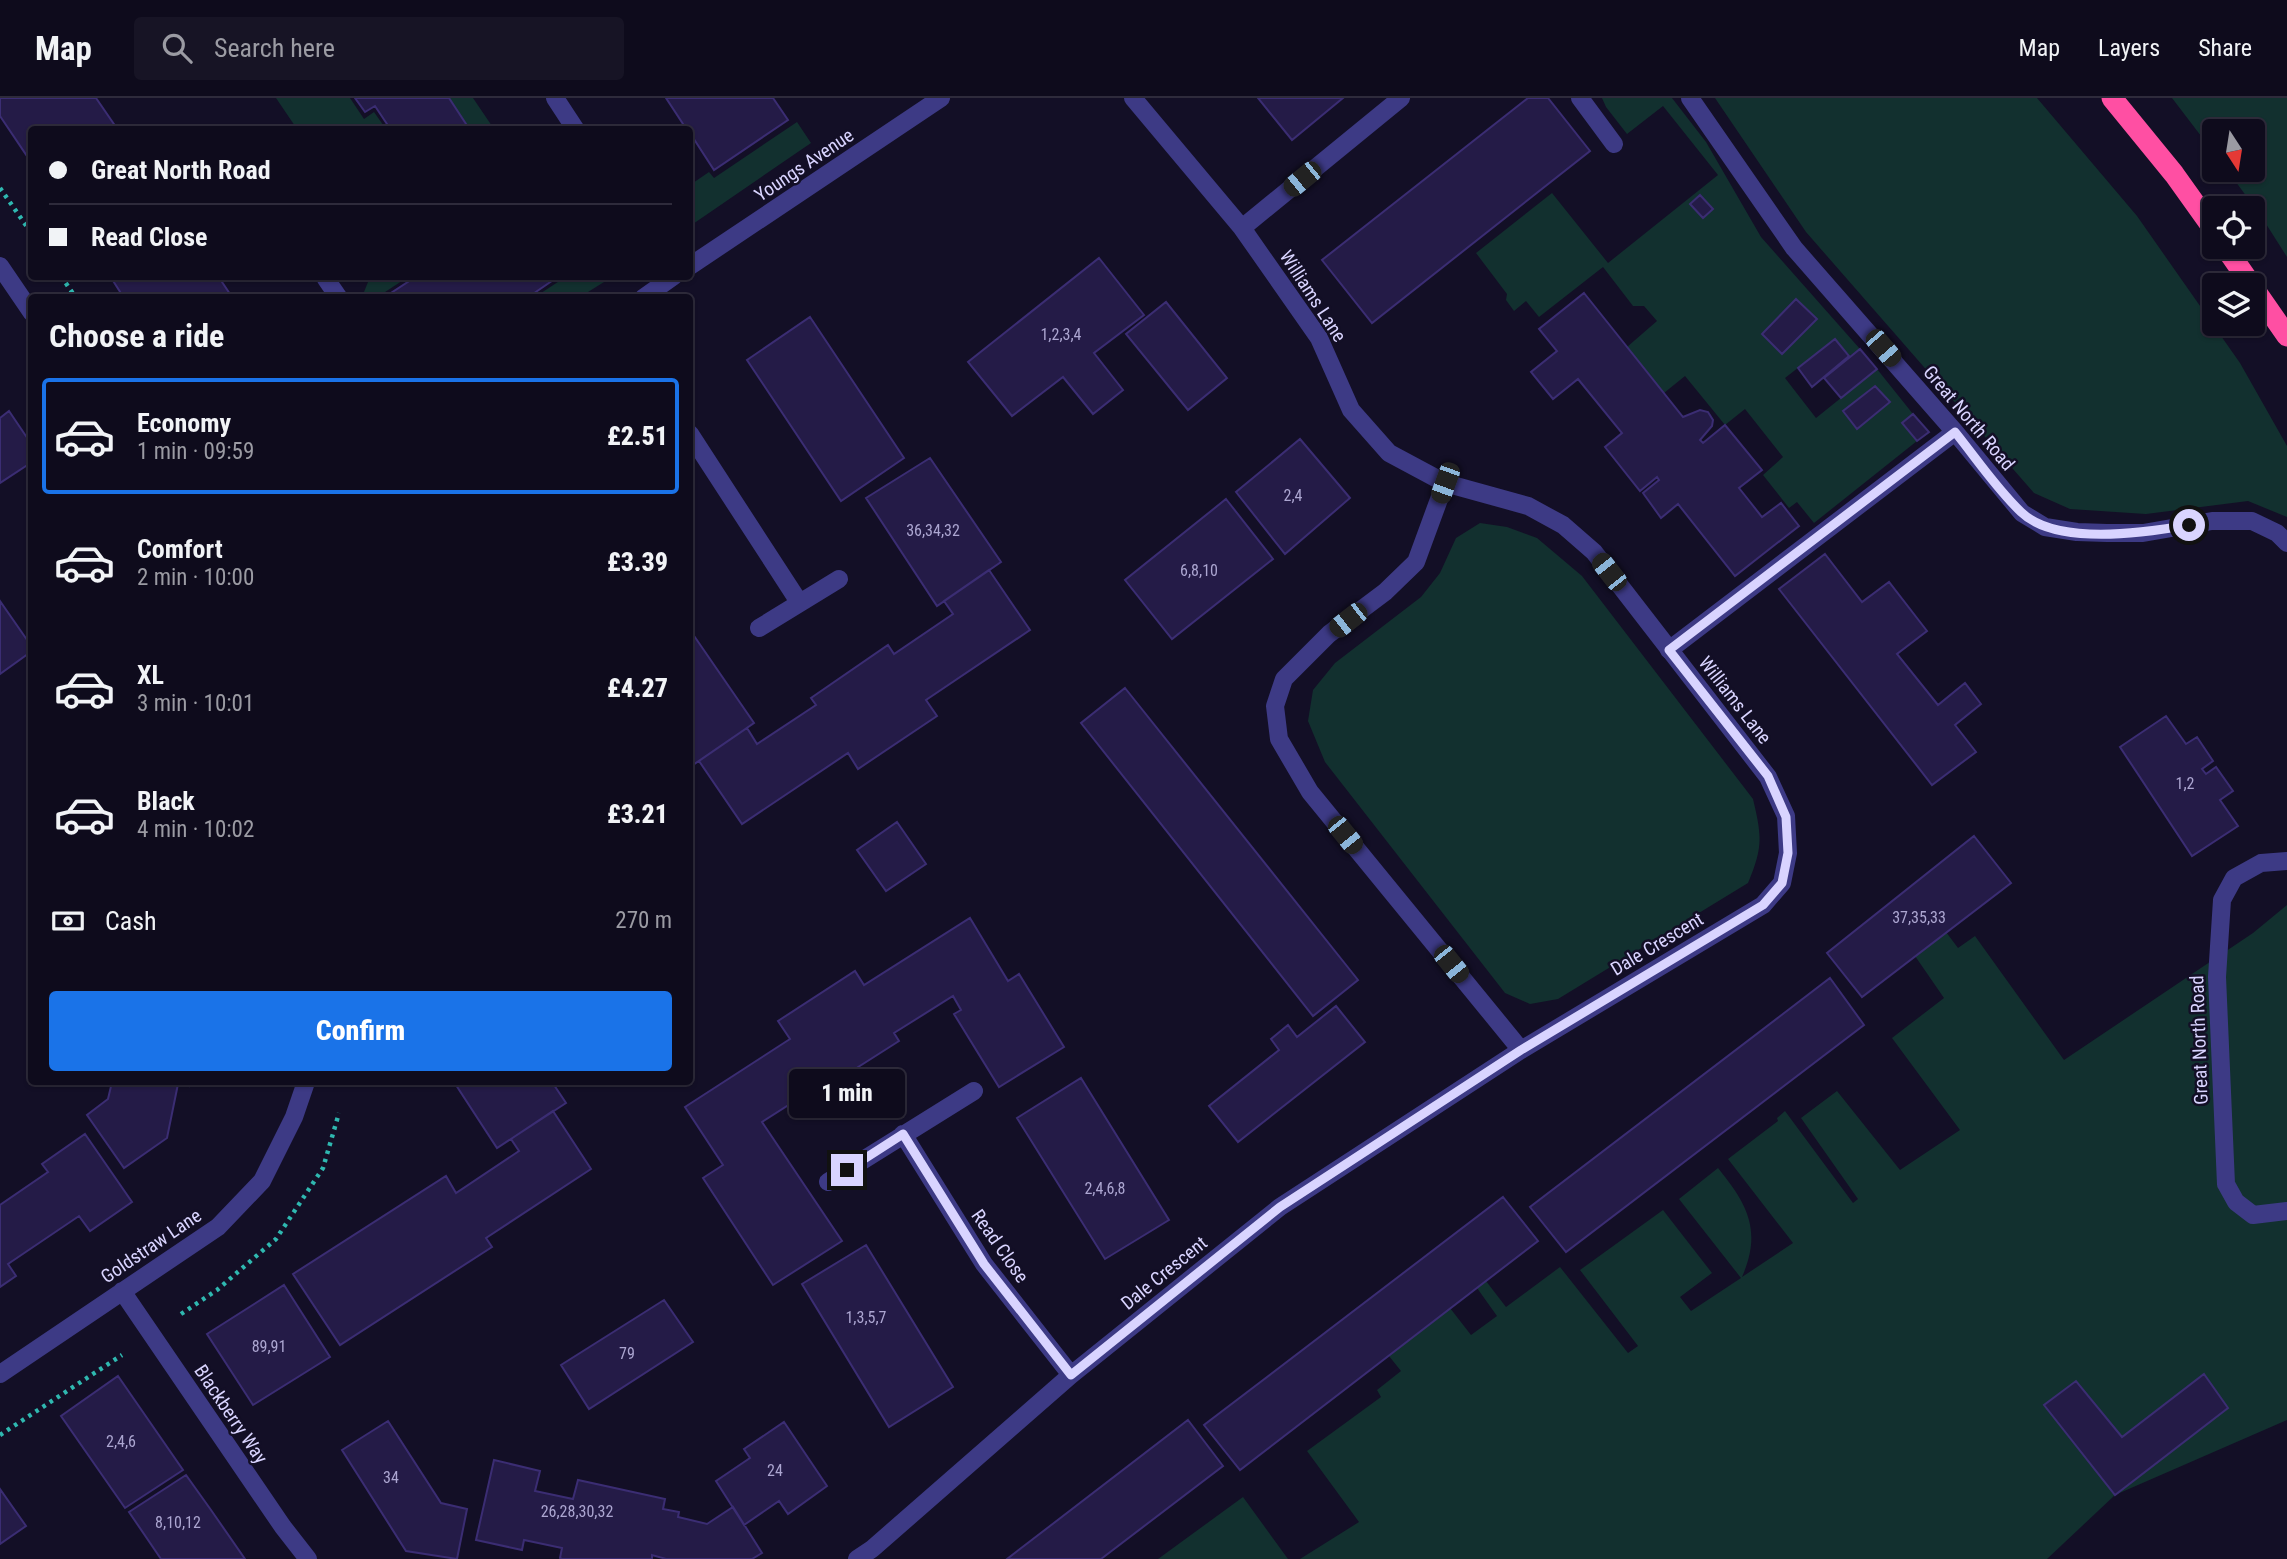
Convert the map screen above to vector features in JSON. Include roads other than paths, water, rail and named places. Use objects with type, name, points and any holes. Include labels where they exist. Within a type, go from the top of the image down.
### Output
[{"type":"highway","points":[[2112,98],[2202,213]]},
{"type":"highway","points":[[2233,259],[2287,336]]},
{"type":"street","points":[[555,98],[573,126]]},
{"type":"street","name":"Youngs Avenue","points":[[693,264],[941,98]]},
{"type":"street","name":"Williams Lane","points":[[1133,98],[1242,228],[1319,338],[1351,410],[1389,453],[1445,483],[1528,506],[1563,525],[1594,552],[1768,776],[1786,817],[1788,853]]},
{"type":"street","points":[[1242,228],[1401,98]]},
{"type":"street","points":[[1580,98],[1614,144]]},
{"type":"street","name":"Great North Road","points":[[1690,98],[1794,248],[2022,513],[2046,527],[2077,532],[2143,533],[2211,522],[2252,521],[2277,533],[2287,542]]},
{"type":"street","points":[[0,266],[28,307]]},
{"type":"street","points":[[649,294],[668,280]]},
{"type":"street","points":[[1669,650],[1955,432]]},
{"type":"street","points":[[693,439],[799,602]]},
{"type":"street","points":[[1445,483],[1416,562],[1385,592],[1329,634],[1284,679],[1275,706],[1277,728],[1279,739],[1310,792],[1521,1050]]},
{"type":"street","points":[[759,628],[839,579]]},
{"type":"street","name":"Dale Crescent","points":[[857,1559],[872,1549],[1071,1375],[1280,1207],[1521,1050],[1763,905],[1782,883],[1788,853]]},
{"type":"street","name":"Great North Road","points":[[2287,860],[2261,863],[2234,878],[2222,901],[2217,977],[2226,1184],[2236,1202],[2253,1215],[2287,1211]]},
{"type":"street","name":"Goldstraw Lane","points":[[0,1374],[218,1227],[262,1181],[294,1117],[305,1085]]},
{"type":"street","points":[[828,1182],[974,1091]]},
{"type":"street","name":"Read Close","points":[[903,1134],[984,1264],[1071,1375]]},
{"type":"street","name":"Blackberry Way","points":[[121,1291],[283,1527],[309,1559]]}]
